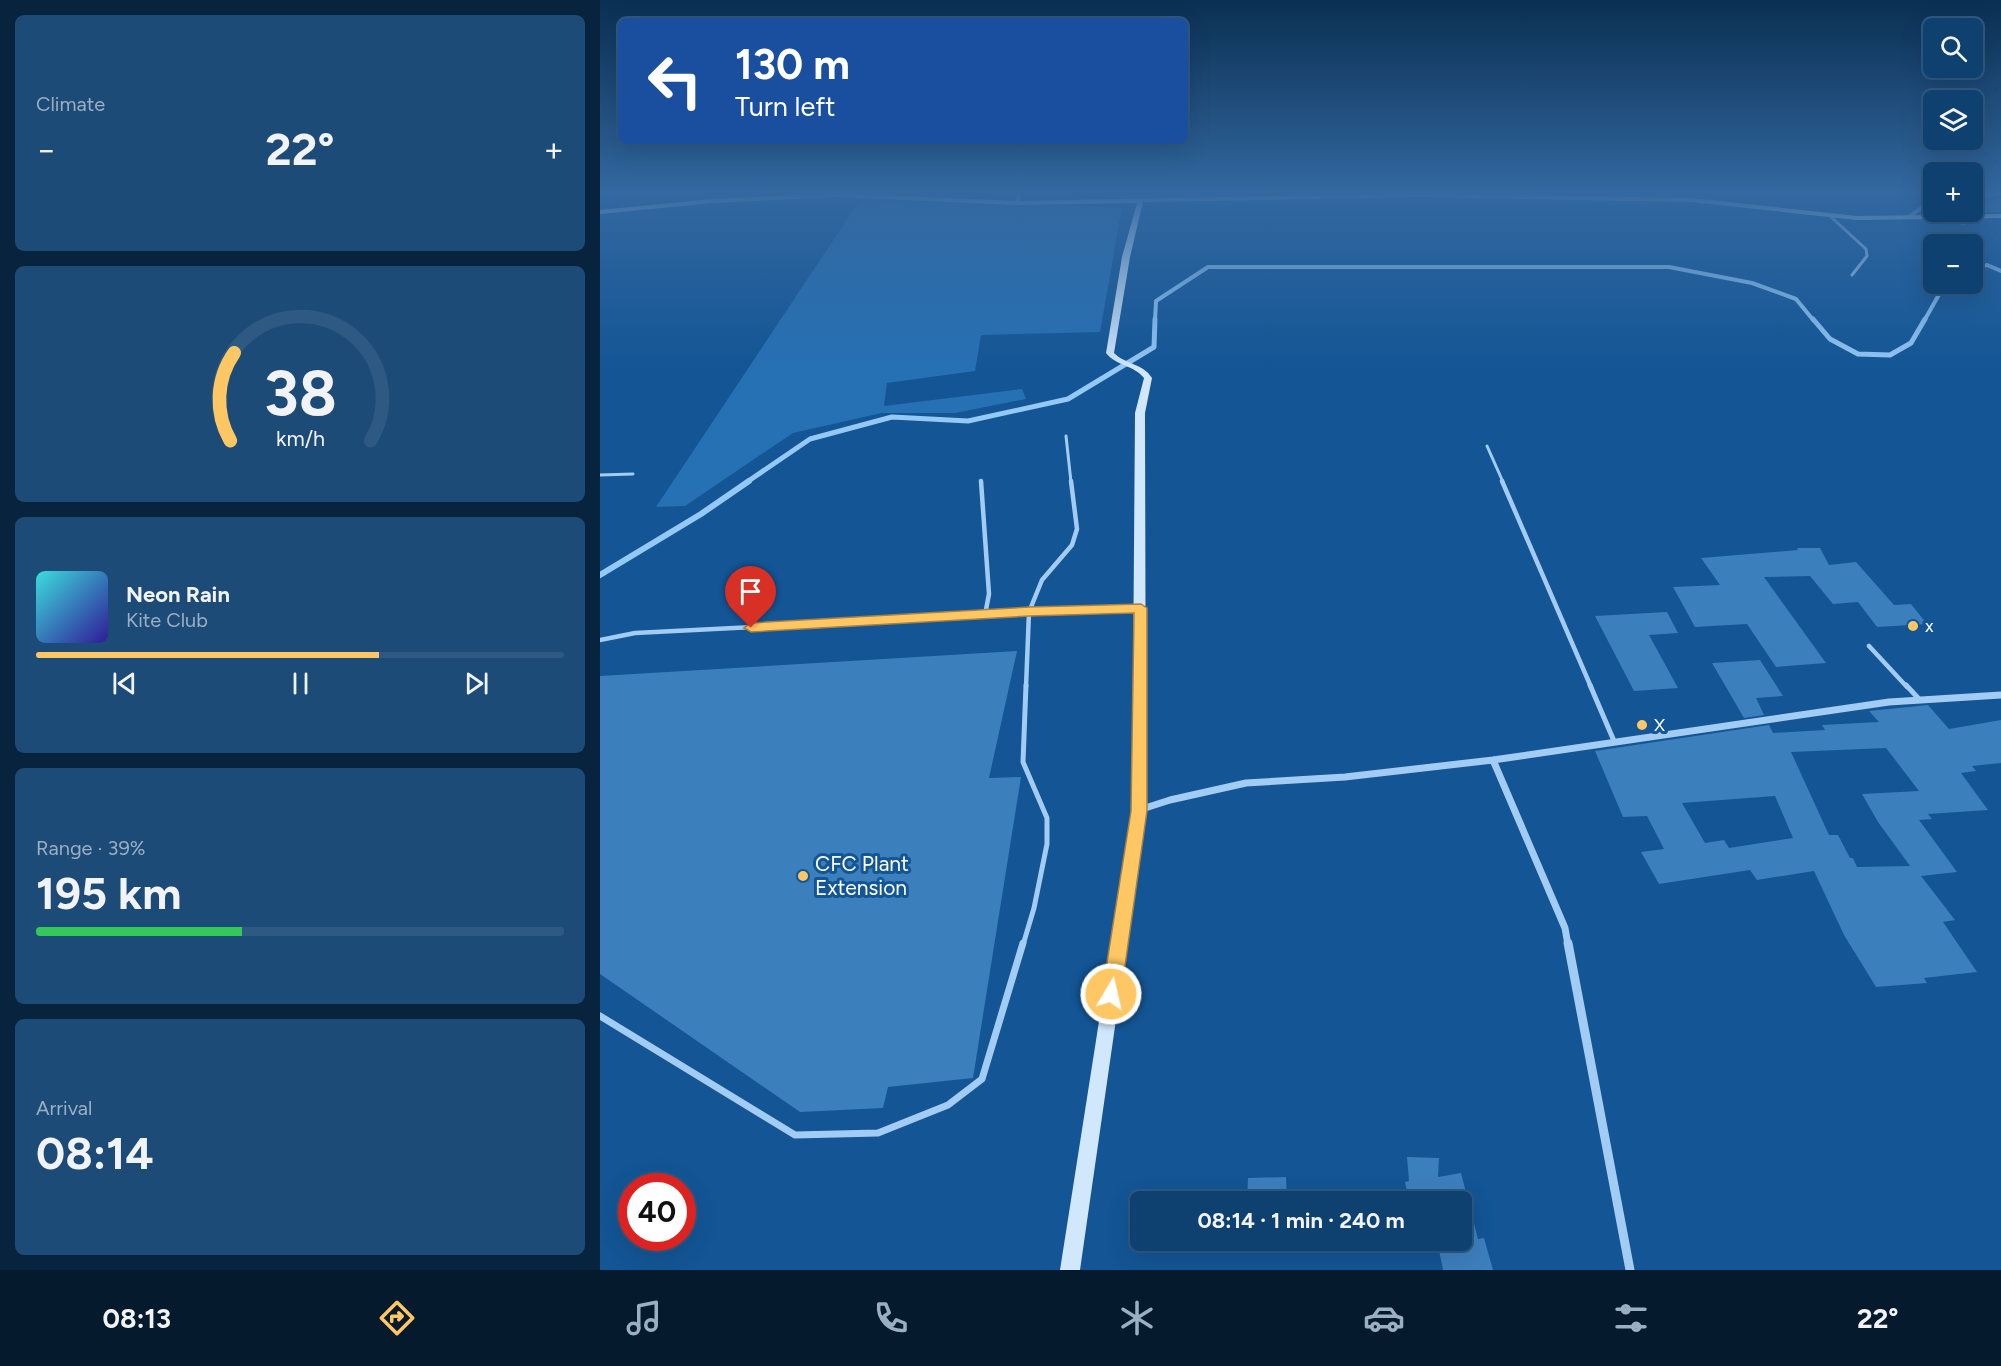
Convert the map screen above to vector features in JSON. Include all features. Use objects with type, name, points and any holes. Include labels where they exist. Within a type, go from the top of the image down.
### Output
[{"type":"street","points":[[1070,1270],[1139,811],[1140,413],[1148,378],[1146,372],[1112,357],[1110,351],[1127,251]]},
{"type":"street","points":[[1139,811],[1170,800],[1246,783],[1345,777],[1493,760],[1920,699],[2001,694]]},
{"type":"street","points":[[1493,760],[1565,928],[1630,1270]]},
{"type":"lane","points":[[1852,275],[1867,256],[1866,251]]},
{"type":"lane","points":[[600,1016],[795,1135],[878,1133],[948,1105],[982,1079],[1034,908],[1047,844],[1047,819],[1023,762],[1029,612],[1042,580],[1072,545],[1077,529],[1066,436]]},
{"type":"lane","points":[[1486,446],[1614,741]]},
{"type":"lane","points":[[600,475],[633,474]]},
{"type":"lane","points":[[981,481],[989,594],[985,615]]},
{"type":"lane","points":[[600,640],[635,633],[1141,608]]},
{"type":"lane","points":[[1869,646],[1920,699]]},
{"type":"shaded area","points":[[826,251],[1114,251],[1100,332],[981,335],[975,371],[887,383],[884,406],[1022,389],[1026,399],[955,413],[882,413],[793,433],[685,506],[656,507]]},
{"type":"building","points":[[1797,548],[1820,548],[1829,565],[1856,562],[1894,605],[1911,604],[1927,624],[1877,627],[1858,602],[1833,604],[1810,576],[1764,577],[1826,663],[1776,667],[1747,624],[1695,627],[1673,587],[1720,585],[1701,558],[1798,550]]},
{"type":"building","points":[[1667,612],[1678,633],[1649,635],[1678,688],[1634,691],[1595,616]]},
{"type":"building","name":"CFC Plant Extension","points":[[1017,651],[989,778],[1021,777],[973,1078],[888,1087],[883,1108],[800,1112],[600,974],[600,676]]},
{"type":"building","points":[[1760,660],[1783,696],[1756,698],[1764,715],[1744,718],[1712,663]]},
{"type":"building","points":[[1928,705],[1949,729],[2001,720],[2001,763],[1972,766],[1976,771],[1961,773],[1988,810],[1928,814],[1932,819],[1919,820],[1957,872],[1921,876],[1955,920],[1943,922],[1977,972],[1924,978],[1927,983],[1876,987],[1844,935],[1814,871],[1757,880],[1750,870],[1659,884],[1641,852],[1664,849],[1647,816],[1623,817],[1595,751],[1769,725],[1773,733],[1825,730],[1822,725],[1879,722],[1869,711]],"holes":[[[1886,748],[1919,791],[1862,794],[1878,822],[1910,866],[1857,867],[1838,835],[1829,835],[1791,752]],[[1775,796],[1793,838],[1729,848],[1724,840],[1705,843],[1682,803]]]},
{"type":"building","points":[[1407,1157],[1439,1158],[1438,1177],[1461,1173],[1466,1191],[1407,1191],[1405,1182],[1409,1181]]},
{"type":"building","points":[[1286,1177],[1287,1191],[1247,1191],[1248,1178]]},
{"type":"building","points":[[1472,1216],[1478,1239],[1484,1238],[1493,1270],[1443,1270],[1439,1251],[1472,1251]]},
{"type":"waterway","points":[[1983,266],[1987,265],[2001,271]]},
{"type":"waterway","points":[[1155,321],[1156,301],[1208,267],[1669,267],[1752,283],[1796,299],[1814,321]]},
{"type":"waterway","points":[[1924,321],[1939,294]]},
{"type":"waterway","points":[[747,482],[810,439],[892,417],[968,421],[1068,399],[1154,347],[1155,319]]},
{"type":"waterway","points":[[1813,319],[1830,339],[1858,354],[1890,355],[1911,343],[1925,319]]},
{"type":"waterway","points":[[600,575],[701,514],[749,481]]},
{"type":"place","name":"x","points":[[1913,626]]},
{"type":"place","name":"X","points":[[1642,725]]},
{"type":"place","name":"CFC Plant Extension","points":[[803,876]]},
{"type":"route","points":[[751,628],[1141,608],[1139,811],[1111,994]]}]
